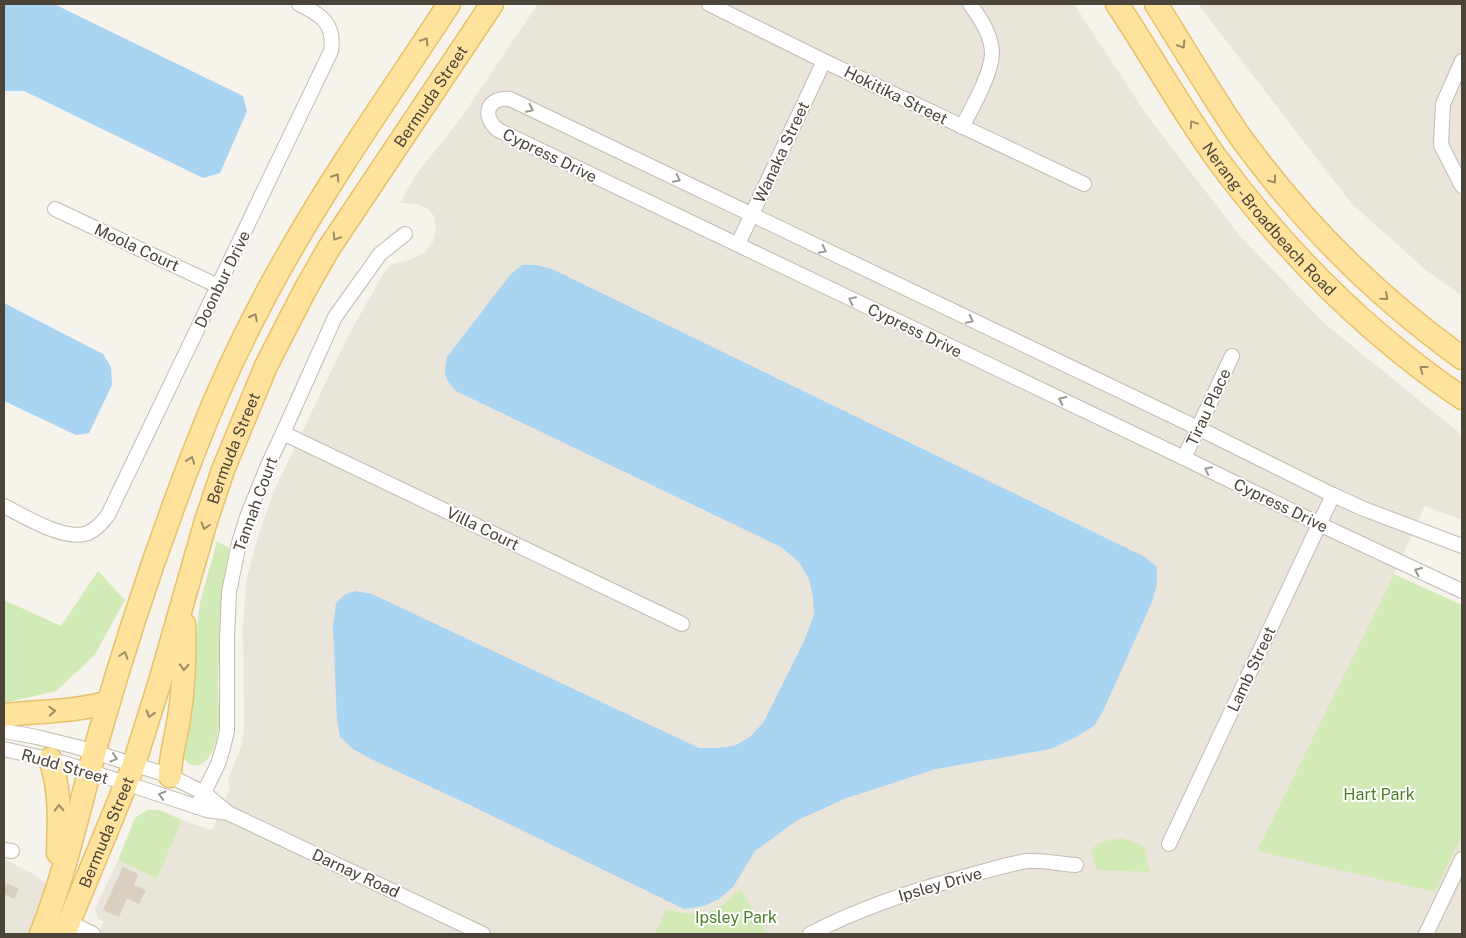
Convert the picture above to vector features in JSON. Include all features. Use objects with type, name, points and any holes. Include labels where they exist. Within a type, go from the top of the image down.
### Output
[{"type":"main road","name":"Bermuda Street","points":[[41,934],[57,892],[91,761],[151,571],[195,448],[217,395],[248,329],[289,253],[449,4]]},
{"type":"main road","name":"Bermuda Street","points":[[67,928],[130,774],[153,704],[213,499],[238,431],[266,366],[329,248],[492,4]]},
{"type":"main road","name":"Nerang - Broadbeach Road","points":[[1117,4],[1207,144],[1265,220],[1324,284],[1376,332],[1462,398]]},
{"type":"main road","name":"Nerang - Broadbeach Road","points":[[1156,4],[1233,128],[1287,197],[1367,281],[1430,334],[1462,358]]},
{"type":"main road","points":[[170,776],[170,762],[179,717],[184,672],[184,600]]},
{"type":"main road","points":[[4,715],[74,710],[109,702]]},
{"type":"main road","points":[[50,759],[55,774],[59,808],[57,892]]},
{"type":"street","name":"Doonbur Drive","points":[[4,506],[59,532],[71,534],[88,533],[103,522],[108,515],[331,52],[332,33],[329,25],[321,16],[299,4]]},
{"type":"street","name":"Hokitika Street","points":[[709,4],[824,61],[1084,184]]},
{"type":"street","points":[[962,127],[985,80],[992,54],[990,40],[982,21],[970,4]]},
{"type":"street","name":"Wanaka Street","points":[[738,244],[824,61]]},
{"type":"street","points":[[1462,61],[1443,104],[1441,145],[1462,186]]},
{"type":"street","name":"Cypress Drive","points":[[1462,546],[1364,509],[1333,495],[1198,428],[510,99],[501,98],[488,109],[488,118],[498,130],[1462,591]]},
{"type":"street","name":"Moola Court","points":[[55,209],[218,286]]},
{"type":"street","name":"Tannah Court","points":[[197,807],[218,764],[227,732],[229,592],[233,566],[247,517],[334,317],[380,254],[405,234]]},
{"type":"street","name":"Tirau Place","points":[[1184,458],[1232,356]]},
{"type":"street","name":"Villa Court","points":[[283,433],[682,624]]},
{"type":"street","name":"Lamb Street","points":[[1169,844],[1333,495]]},
{"type":"street","name":"Rudd Street","points":[[4,731],[37,737],[91,761],[130,774]]},
{"type":"street","name":"Rudd Street","points":[[4,749],[50,759],[91,761]]},
{"type":"street","name":"Darnay Road","points":[[91,761],[130,774],[197,807],[228,812]]},
{"type":"street","name":"Darnay Road","points":[[130,774],[170,776],[204,793],[228,812],[483,934]]},
{"type":"street","points":[[1426,934],[1462,859]]},
{"type":"street","name":"Ipsley Drive","points":[[810,934],[874,905],[921,888],[979,872],[1028,861],[1076,865]]},
{"type":"street","points":[[67,928],[93,934]]},
{"type":"shaded area","points":[[538,4],[1074,4],[1146,114],[1240,236],[1324,323],[1462,435],[1462,520],[1425,506],[1394,574],[1258,851],[1462,835],[1462,934],[98,934],[104,922],[98,919],[95,909],[118,860],[157,879],[182,820],[212,830],[230,788],[228,780],[242,744],[244,729],[243,628],[246,582],[258,536],[273,493],[346,340],[383,274],[392,264],[407,261],[424,253],[433,242],[436,228],[434,216],[427,208],[417,204],[400,203],[415,176],[458,122]]},
{"type":"shaded area","points":[[1198,4],[1462,4],[1462,296],[1426,270],[1351,203]]},
{"type":"shaded area","points":[[4,859],[35,875],[55,891],[37,934],[4,934]]},
{"type":"green space","points":[[217,541],[229,548],[219,662],[219,725],[211,754],[203,763],[192,765],[186,761],[181,751],[200,603]]},
{"type":"green space","points":[[98,571],[125,600],[94,656],[56,691],[4,703],[4,600],[61,626]]},
{"type":"green space","name":"Hart Park","points":[[1394,574],[1462,605],[1462,835],[1435,892],[1257,851]]},
{"type":"green space","points":[[147,810],[160,810],[182,820],[157,879],[118,860],[135,818]]},
{"type":"green space","points":[[1121,838],[1145,848],[1147,863],[1151,872],[1097,870],[1091,850],[1098,843]]},
{"type":"green space","name":"Ipsley Park","points":[[740,888],[767,934],[655,934],[666,909],[689,914],[708,912],[724,904]]},
{"type":"water","points":[[4,4],[54,4],[243,96],[247,111],[220,173],[203,178],[24,91],[4,91]]},
{"type":"water","points":[[522,265],[537,265],[552,269],[1145,557],[1157,567],[1157,584],[1152,602],[1103,711],[1094,726],[1051,749],[936,769],[844,799],[796,821],[755,851],[733,887],[719,899],[704,906],[684,909],[353,749],[340,737],[337,720],[333,626],[336,603],[344,595],[355,591],[372,594],[699,748],[734,746],[750,737],[763,723],[806,637],[814,614],[809,579],[799,562],[781,547],[456,391],[452,386],[445,375],[447,357],[510,275]]},
{"type":"water","points":[[4,303],[103,354],[111,367],[112,385],[89,433],[76,435],[4,401]]},
{"type":"building","points":[[123,867],[138,874],[134,885],[146,890],[139,904],[127,898],[119,917],[103,910]]},
{"type":"building","points":[[6,883],[19,889],[14,899],[4,894]]}]
